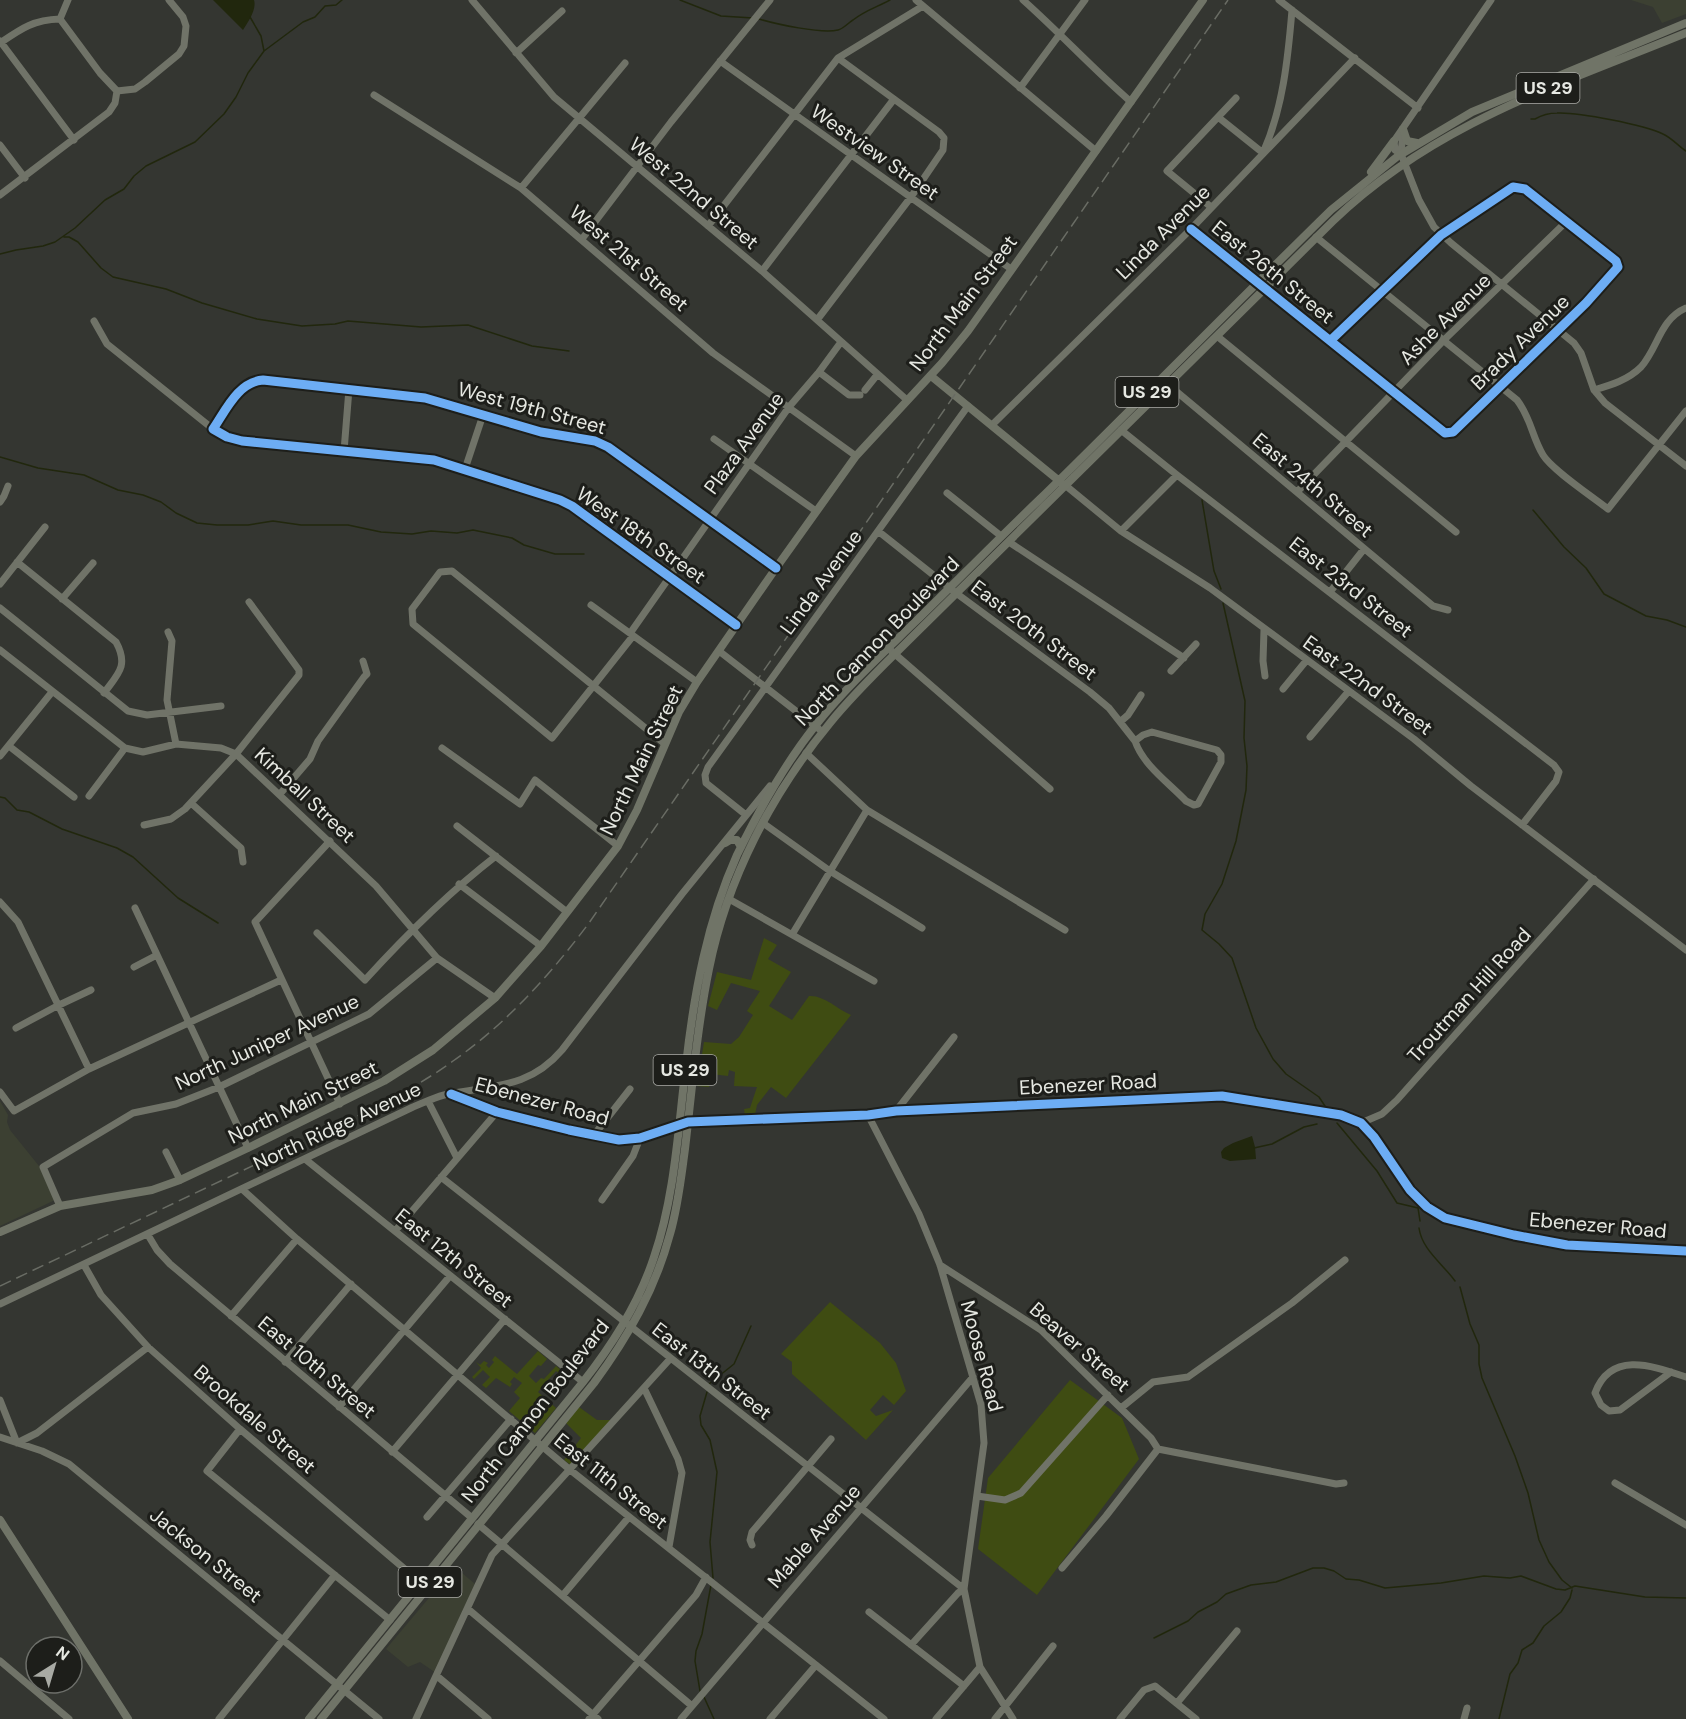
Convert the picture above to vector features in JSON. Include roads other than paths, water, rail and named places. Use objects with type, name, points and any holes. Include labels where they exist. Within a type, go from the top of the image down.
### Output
[{"type":"main road","name":"North Main Street","points":[[0,1232],[60,1206],[152,1190],[180,1180],[248,1148],[384,1082],[457,1032],[495,998],[540,946],[618,846],[637,810],[679,712],[697,682],[816,511],[856,456],[933,374],[968,331],[1203,0]]},
{"type":"main road","name":"North Cannon Boulevard","points":[[309,1719],[340,1687],[475,1521],[628,1326],[661,1233],[669,1198],[692,1016],[702,962],[719,902],[741,847],[784,771],[819,729],[854,695],[891,651],[1261,286],[1418,143],[1486,105],[1686,23]]},
{"type":"main road","name":"North Cannon Boulevard","points":[[1062,483],[1121,430],[1164,382],[1217,336],[1332,210],[1359,186],[1402,159],[1501,108],[1686,33]]},
{"type":"main road","points":[[1403,129],[1407,141],[1418,143]]},
{"type":"main road","points":[[1359,186],[1394,141]]},
{"type":"main road","name":"East 22nd Street","points":[[933,374],[968,406],[993,424]]},
{"type":"main road","name":"East 22nd Street","points":[[933,374],[1062,483]]},
{"type":"main road","name":"North Cannon Boulevard","points":[[538,1443],[598,1377],[657,1275],[678,1202],[709,968],[729,899],[763,823],[819,729]]},
{"type":"main road","points":[[725,843],[737,840],[741,847]]},
{"type":"main road","points":[[0,1520],[127,1719]]},
{"type":"main road","name":"North Cannon Boulevard","points":[[321,1719],[340,1687],[390,1620],[420,1582],[475,1521]]},
{"type":"street","points":[[60,19],[68,0]]},
{"type":"street","points":[[117,91],[135,89],[146,82],[179,54],[184,46],[186,26],[183,17],[169,0]]},
{"type":"street","name":"West 22nd Street","points":[[472,0],[554,97],[762,272],[907,400]]},
{"type":"street","points":[[582,239],[720,61],[771,0]]},
{"type":"street","points":[[916,0],[1095,151]]},
{"type":"street","points":[[1023,0],[1131,102]]},
{"type":"street","points":[[1020,88],[1085,0]]},
{"type":"street","points":[[1279,0],[1418,108]]},
{"type":"street","points":[[1491,0],[1394,141],[1395,150],[1402,159],[1426,216],[1441,235],[1574,343],[1581,353],[1594,390],[1605,403],[1686,466]]},
{"type":"street","points":[[708,226],[838,58],[923,6]]},
{"type":"street","points":[[1218,117],[1263,153],[1274,126],[1279,104],[1292,10]]},
{"type":"street","points":[[516,53],[562,11]]},
{"type":"street","points":[[60,19],[31,23],[0,42],[74,140]]},
{"type":"street","points":[[60,19],[100,73],[117,91]]},
{"type":"street","points":[[817,320],[911,197],[943,150],[944,138],[838,58]]},
{"type":"street","name":"Linda Avenue","points":[[993,424],[1191,229],[1355,58]]},
{"type":"street","name":"Westview Street","points":[[720,61],[1011,269]]},
{"type":"street","points":[[521,188],[625,63]]},
{"type":"street","points":[[0,195],[109,112],[115,103],[117,91]]},
{"type":"street","name":"West 21st Street","points":[[374,95],[521,188],[713,353],[856,456]]},
{"type":"street","points":[[762,272],[894,99]]},
{"type":"street","points":[[1211,207],[1167,171],[1236,99]]},
{"type":"street","points":[[1402,159],[1403,129]]},
{"type":"street","points":[[0,145],[25,178]]},
{"type":"street","points":[[1330,340],[1441,235],[1513,188],[1525,189],[1566,222]]},
{"type":"street","name":"Brady Avenue","points":[[1445,433],[1453,432],[1616,272],[1618,267],[1616,261],[1566,222]]},
{"type":"street","name":"Ashe Avenue","points":[[1297,492],[1444,340],[1566,222]]},
{"type":"street","name":"East 26th Street","points":[[1191,229],[1445,433]]},
{"type":"street","points":[[1316,237],[1517,400],[1525,411],[1544,458],[1608,509],[1686,411]]},
{"type":"street","points":[[1594,390],[1614,384],[1640,368],[1665,325],[1673,316],[1686,308]]},
{"type":"street","name":"West 18th Street","points":[[94,321],[107,344],[226,437],[242,441],[434,460],[560,500],[572,506],[736,625]]},
{"type":"street","points":[[1217,336],[1456,532]]},
{"type":"street","name":"Plaza Avenue","points":[[595,685],[452,571],[440,572],[412,609],[413,624],[552,738],[595,685],[633,636],[631,632],[748,463],[841,342]]},
{"type":"street","points":[[819,372],[849,395],[863,392],[878,375]]},
{"type":"street","name":"West 19th Street","points":[[213,429],[238,392],[253,381],[263,380],[425,398],[541,432],[595,441],[608,447],[776,568]]},
{"type":"street","name":"East 24th Street","points":[[1164,382],[1433,606],[1448,610]]},
{"type":"street","points":[[344,451],[349,389]]},
{"type":"street","name":"Linda Avenue","points":[[746,815],[709,786],[705,780],[708,767],[968,406]]},
{"type":"street","points":[[465,469],[483,415]]},
{"type":"street","name":"East 23rd Street","points":[[1121,430],[1554,765],[1559,772],[1556,782],[1522,825]]},
{"type":"street","points":[[714,439],[816,511]]},
{"type":"street","points":[[1121,531],[1178,475]]},
{"type":"street","name":"East 22nd Street","points":[[1062,483],[1121,531],[1209,588],[1428,750],[1686,951]]},
{"type":"street","points":[[2,499],[8,486]]},
{"type":"street","points":[[947,493],[1005,539],[1184,658]]},
{"type":"street","points":[[0,584],[45,527]]},
{"type":"street","name":"East 20th Street","points":[[878,531],[1110,708],[1135,741],[1137,748],[1148,763],[1186,801],[1194,805],[1198,804],[1221,762],[1221,755],[1217,750],[1152,732],[1135,741]]},
{"type":"street","points":[[1330,592],[1364,549]]},
{"type":"street","points":[[17,562],[116,642],[123,654],[120,671],[104,693]]},
{"type":"street","points":[[62,599],[93,563]]},
{"type":"street","points":[[144,825],[171,819],[191,803],[236,754],[300,672],[249,602]]},
{"type":"street","points":[[591,605],[697,682]]},
{"type":"street","points":[[0,608],[128,711],[147,715],[170,714],[221,705]]},
{"type":"street","points":[[1264,630],[1265,676]]},
{"type":"street","points":[[168,632],[172,641],[167,700],[176,744]]},
{"type":"street","points":[[1171,671],[1196,644]]},
{"type":"street","points":[[0,650],[125,748],[89,796]]},
{"type":"street","points":[[719,651],[819,729]]},
{"type":"street","points":[[891,651],[1050,789]]},
{"type":"street","points":[[280,794],[310,759],[318,741],[366,674],[363,661]]},
{"type":"street","points":[[1283,689],[1306,661]]},
{"type":"street","points":[[595,685],[665,744]]},
{"type":"street","points":[[0,756],[52,692]]},
{"type":"street","points":[[1310,737],[1348,692]]},
{"type":"street","points":[[1120,722],[1128,715],[1141,695]]},
{"type":"street","name":"Kimball Street","points":[[125,748],[143,752],[176,744],[221,747],[236,754],[376,886],[437,958],[495,998]]},
{"type":"street","points":[[9,746],[74,797]]},
{"type":"street","points":[[442,748],[520,804],[535,780],[618,846]]},
{"type":"street","points":[[806,753],[867,810],[1065,930]]},
{"type":"street","name":"North Ridge Avenue","points":[[0,1304],[243,1190],[376,1123],[428,1101],[523,1079],[542,1070],[552,1061],[682,894],[784,771]]},
{"type":"street","points":[[191,803],[241,848],[243,862]]},
{"type":"street","points":[[793,933],[867,810]]},
{"type":"street","points":[[763,823],[830,872],[922,928]]},
{"type":"street","points":[[457,826],[567,912]]},
{"type":"street","points":[[330,841],[255,922],[340,1104]]},
{"type":"street","points":[[317,933],[364,980],[412,928],[459,884],[496,856]]},
{"type":"street","name":"Troutman Hill Road","points":[[1361,1123],[1382,1114],[1397,1100],[1594,879]]},
{"type":"street","points":[[459,884],[540,946]]},
{"type":"street","points":[[729,899],[793,933],[874,981]]},
{"type":"street","points":[[0,902],[18,922],[88,1069]]},
{"type":"street","points":[[135,908],[248,1148]]},
{"type":"street","points":[[134,967],[157,955]]},
{"type":"street","name":"North Juniper Avenue","points":[[60,1206],[43,1167],[133,1113],[176,1104],[219,1087],[369,1014],[437,958]]},
{"type":"street","points":[[0,1092],[14,1111],[88,1069],[281,980]]},
{"type":"street","points":[[16,1028],[57,1005],[91,990]]},
{"type":"street","points":[[896,1111],[954,1037]]},
{"type":"street","points":[[594,1135],[630,1089]]},
{"type":"street","name":"Ebenezer Road","points":[[451,1094],[497,1112],[619,1140],[640,1138],[688,1122],[1222,1096],[1341,1115],[1361,1123],[1374,1137],[1410,1190],[1427,1208],[1445,1218],[1567,1245],[1686,1251]]},
{"type":"street","points":[[428,1101],[458,1158]]},
{"type":"street","points":[[395,1231],[497,1112]]},
{"type":"street","name":"Moose Road","points":[[868,1115],[919,1214],[940,1265],[981,1405],[984,1430],[963,1589],[980,1667],[1013,1719]]},
{"type":"street","points":[[602,1200],[633,1156],[640,1138]]},
{"type":"street","points":[[166,1152],[180,1180]]},
{"type":"street","name":"East 12th Street","points":[[304,1159],[583,1382]]},
{"type":"street","name":"East 13th Street","points":[[441,1177],[963,1589]]},
{"type":"street","name":"East 11th Street","points":[[243,1190],[297,1239],[538,1443],[884,1719]]},
{"type":"street","name":"East 10th Street","points":[[148,1235],[157,1250],[170,1264],[692,1706]]},
{"type":"street","points":[[231,1316],[297,1239]]},
{"type":"street","name":"Beaver Street","points":[[940,1265],[1041,1330],[1121,1408],[1153,1382],[1188,1377],[1292,1303],[1345,1260]]},
{"type":"street","name":"Brookdale Street","points":[[84,1265],[101,1295],[148,1347],[240,1429],[420,1582]]},
{"type":"street","points":[[339,1407],[450,1276]]},
{"type":"street","points":[[285,1362],[351,1284]]},
{"type":"street","points":[[392,1452],[505,1319]]},
{"type":"street","points":[[0,1400],[17,1443],[37,1433],[148,1347]]},
{"type":"street","points":[[416,1719],[492,1555],[670,1359]]},
{"type":"street","points":[[1671,1372],[1620,1410],[1609,1411],[1601,1405],[1595,1393],[1600,1381],[1612,1371],[1628,1364],[1647,1365],[1671,1372],[1686,1377]]},
{"type":"street","name":"Mable Avenue","points":[[681,1719],[761,1622],[973,1377]]},
{"type":"street","points":[[644,1388],[678,1459],[682,1473],[669,1547]]},
{"type":"street","points":[[977,1496],[1005,1500],[1021,1493],[1108,1395]]},
{"type":"street","points":[[1121,1408],[1151,1438],[1158,1449],[1336,1484],[1344,1483]]},
{"type":"street","points":[[427,1517],[511,1419]]},
{"type":"street","points":[[240,1429],[207,1471],[390,1620]]},
{"type":"street","name":"Jackson Street","points":[[0,1437],[69,1464],[379,1719]]},
{"type":"street","points":[[752,1545],[750,1540],[752,1532],[831,1439]]},
{"type":"street","points":[[1062,1568],[1158,1449]]},
{"type":"street","points":[[1615,1483],[1686,1525]]},
{"type":"street","points":[[563,1595],[629,1517]]},
{"type":"street","points":[[219,1719],[335,1575]]},
{"type":"street","points":[[468,1609],[593,1717],[710,1580]]},
{"type":"street","points":[[911,1645],[963,1589]]},
{"type":"street","points":[[869,1612],[964,1686]]},
{"type":"street","points":[[1177,1703],[1237,1631]]},
{"type":"street","points":[[995,1719],[1053,1646]]},
{"type":"street","points":[[0,1661],[69,1719]]},
{"type":"street","points":[[771,1719],[816,1665]]},
{"type":"street","points":[[936,1719],[980,1667]]},
{"type":"street","points":[[436,1676],[488,1719]]},
{"type":"street","points":[[1120,1719],[1144,1690],[1155,1686],[1196,1719]]},
{"type":"street","points":[[1464,1719],[1467,1708]]},
{"type":"waterway","points":[[0,254],[55,242],[75,228],[105,200],[124,189],[146,166],[195,142],[224,114],[264,51],[303,22],[315,17],[325,6],[336,5],[342,0]]},
{"type":"waterway","points":[[680,0],[721,16],[753,18]]},
{"type":"waterway","points":[[759,19],[810,30],[838,30],[862,14],[890,0]]},
{"type":"waterway","points":[[250,17],[261,36],[264,51]]},
{"type":"waterway","points":[[1531,119],[1557,113],[1611,120],[1663,134],[1686,151]]},
{"type":"waterway","points":[[64,237],[78,242],[101,268],[113,277],[166,289],[202,303],[257,319],[302,326],[348,321],[421,327],[468,325],[532,346],[569,351]]},
{"type":"waterway","points":[[0,457],[38,468],[84,475],[118,490],[143,495],[161,502],[176,513],[197,523],[248,525],[273,521],[301,525],[348,525],[381,532],[412,534],[431,531],[457,533],[473,530],[512,538],[524,545],[555,554],[584,554]]},
{"type":"waterway","points":[[1202,500],[1214,571],[1221,589]]},
{"type":"waterway","points":[[1533,510],[1564,547],[1586,568],[1604,594],[1646,616],[1686,627]]},
{"type":"waterway","points":[[1223,603],[1245,701],[1246,790],[1236,841],[1222,884],[1205,914],[1202,930],[1232,958],[1256,1028],[1273,1059],[1286,1074],[1319,1097],[1325,1106]]},
{"type":"waterway","points":[[0,797],[5,798],[17,810],[29,812],[62,829],[117,848],[133,857],[178,898],[218,923]]},
{"type":"waterway","points":[[1337,1123],[1377,1171],[1397,1203],[1418,1208],[1420,1221]]},
{"type":"waterway","points":[[1254,1148],[1272,1144],[1304,1127],[1317,1124]]},
{"type":"waterway","points":[[1419,1228],[1424,1243],[1455,1281]]},
{"type":"waterway","points":[[1460,1287],[1470,1324],[1479,1345],[1482,1378],[1515,1456],[1528,1493],[1539,1540],[1549,1562],[1562,1580],[1572,1588]]},
{"type":"waterway","points":[[709,1384],[734,1364],[751,1326]]},
{"type":"waterway","points":[[707,1392],[700,1416],[701,1425],[710,1440],[717,1472],[710,1542],[713,1578]]},
{"type":"waterway","points":[[1154,1638],[1188,1621],[1226,1594],[1251,1585],[1276,1582],[1313,1568],[1324,1568],[1346,1579],[1359,1580],[1385,1588],[1484,1576],[1510,1578],[1521,1576],[1556,1589],[1565,1590],[1575,1586],[1645,1597],[1686,1598]]},
{"type":"waterway","points":[[700,1691],[695,1661],[696,1651],[702,1634],[711,1585]]},
{"type":"waterway","points":[[1499,1719],[1510,1674],[1518,1663],[1522,1650],[1533,1643],[1544,1626],[1561,1612],[1572,1590]]},
{"type":"waterway","points":[[704,1697],[714,1719]]},
{"type":"railway","points":[[0,1286],[395,1098],[472,1047],[526,998],[589,923],[1228,0]]}]
